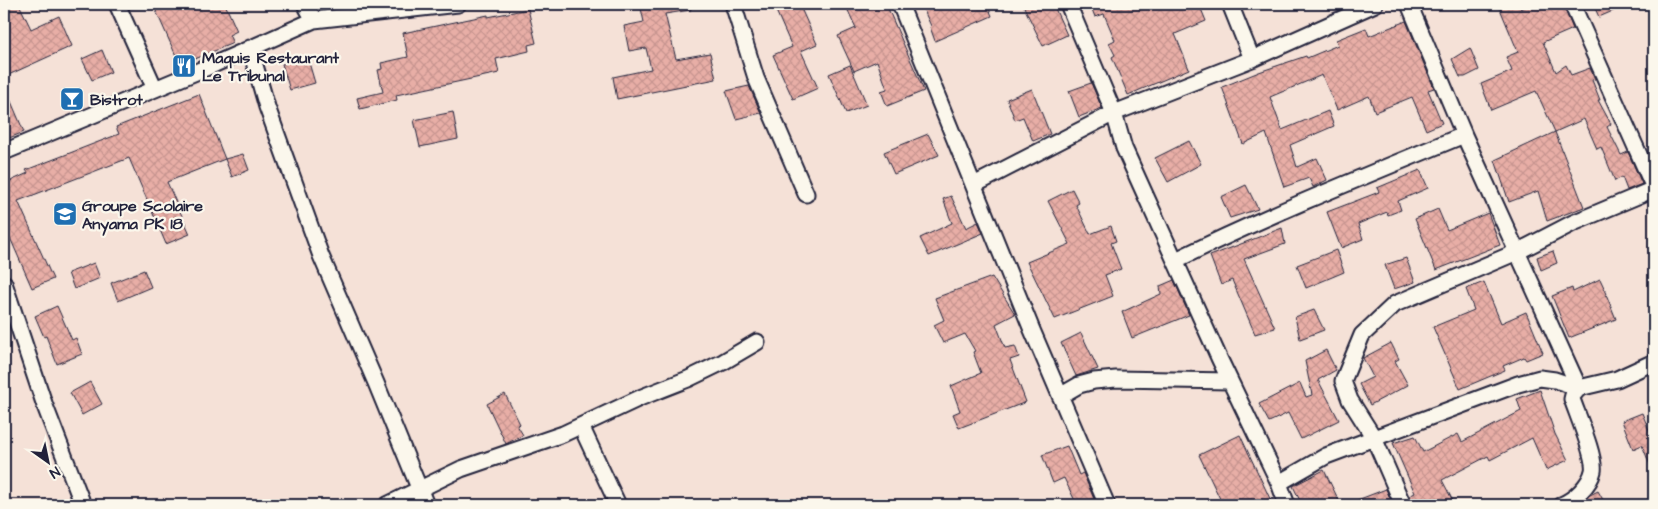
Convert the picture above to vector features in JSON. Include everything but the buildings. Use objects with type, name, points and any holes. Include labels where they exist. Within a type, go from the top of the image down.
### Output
[{"type":"street","points":[[117,4],[155,89]]},
{"type":"street","points":[[305,4],[314,20]]},
{"type":"street","points":[[4,152],[314,20],[456,4]]},
{"type":"street","points":[[733,4],[756,78],[806,194]]},
{"type":"street","points":[[900,4],[1060,396],[1107,505]]},
{"type":"street","points":[[1068,4],[1114,113],[1124,148],[1230,381],[1279,483],[1287,505]]},
{"type":"street","points":[[1230,4],[1252,59]]},
{"type":"street","points":[[974,185],[1114,113],[1252,59],[1375,4]]},
{"type":"street","points":[[1409,4],[1464,135],[1579,388]]},
{"type":"street","points":[[1403,505],[1374,438],[1350,400],[1343,381],[1362,334],[1395,304],[1517,252],[1573,224],[1654,189],[1572,4]]},
{"type":"street","points":[[250,48],[267,107],[321,256],[426,505]]},
{"type":"street","points":[[1176,260],[1222,237],[1322,193],[1464,135]]},
{"type":"street","points":[[4,284],[45,406],[83,505]]},
{"type":"street","points":[[387,505],[461,469],[563,434],[688,379],[723,362],[757,342]]},
{"type":"street","points":[[1279,483],[1326,456],[1518,384],[1540,378],[1555,380],[1579,388],[1617,380],[1654,362]]},
{"type":"street","points":[[1060,396],[1078,385],[1116,379],[1230,381]]},
{"type":"street","points":[[1561,505],[1569,502],[1580,492],[1594,470],[1590,451],[1572,399],[1579,388]]},
{"type":"street","points":[[581,426],[618,505]]},
{"type":"place","name":"Maquis Restaurant Le Tribunal","points":[[184,66]]},
{"type":"place","name":"Bistrot","points":[[72,99]]},
{"type":"place","name":"Groupe Scolaire Anyama PK 18","points":[[65,214]]}]
